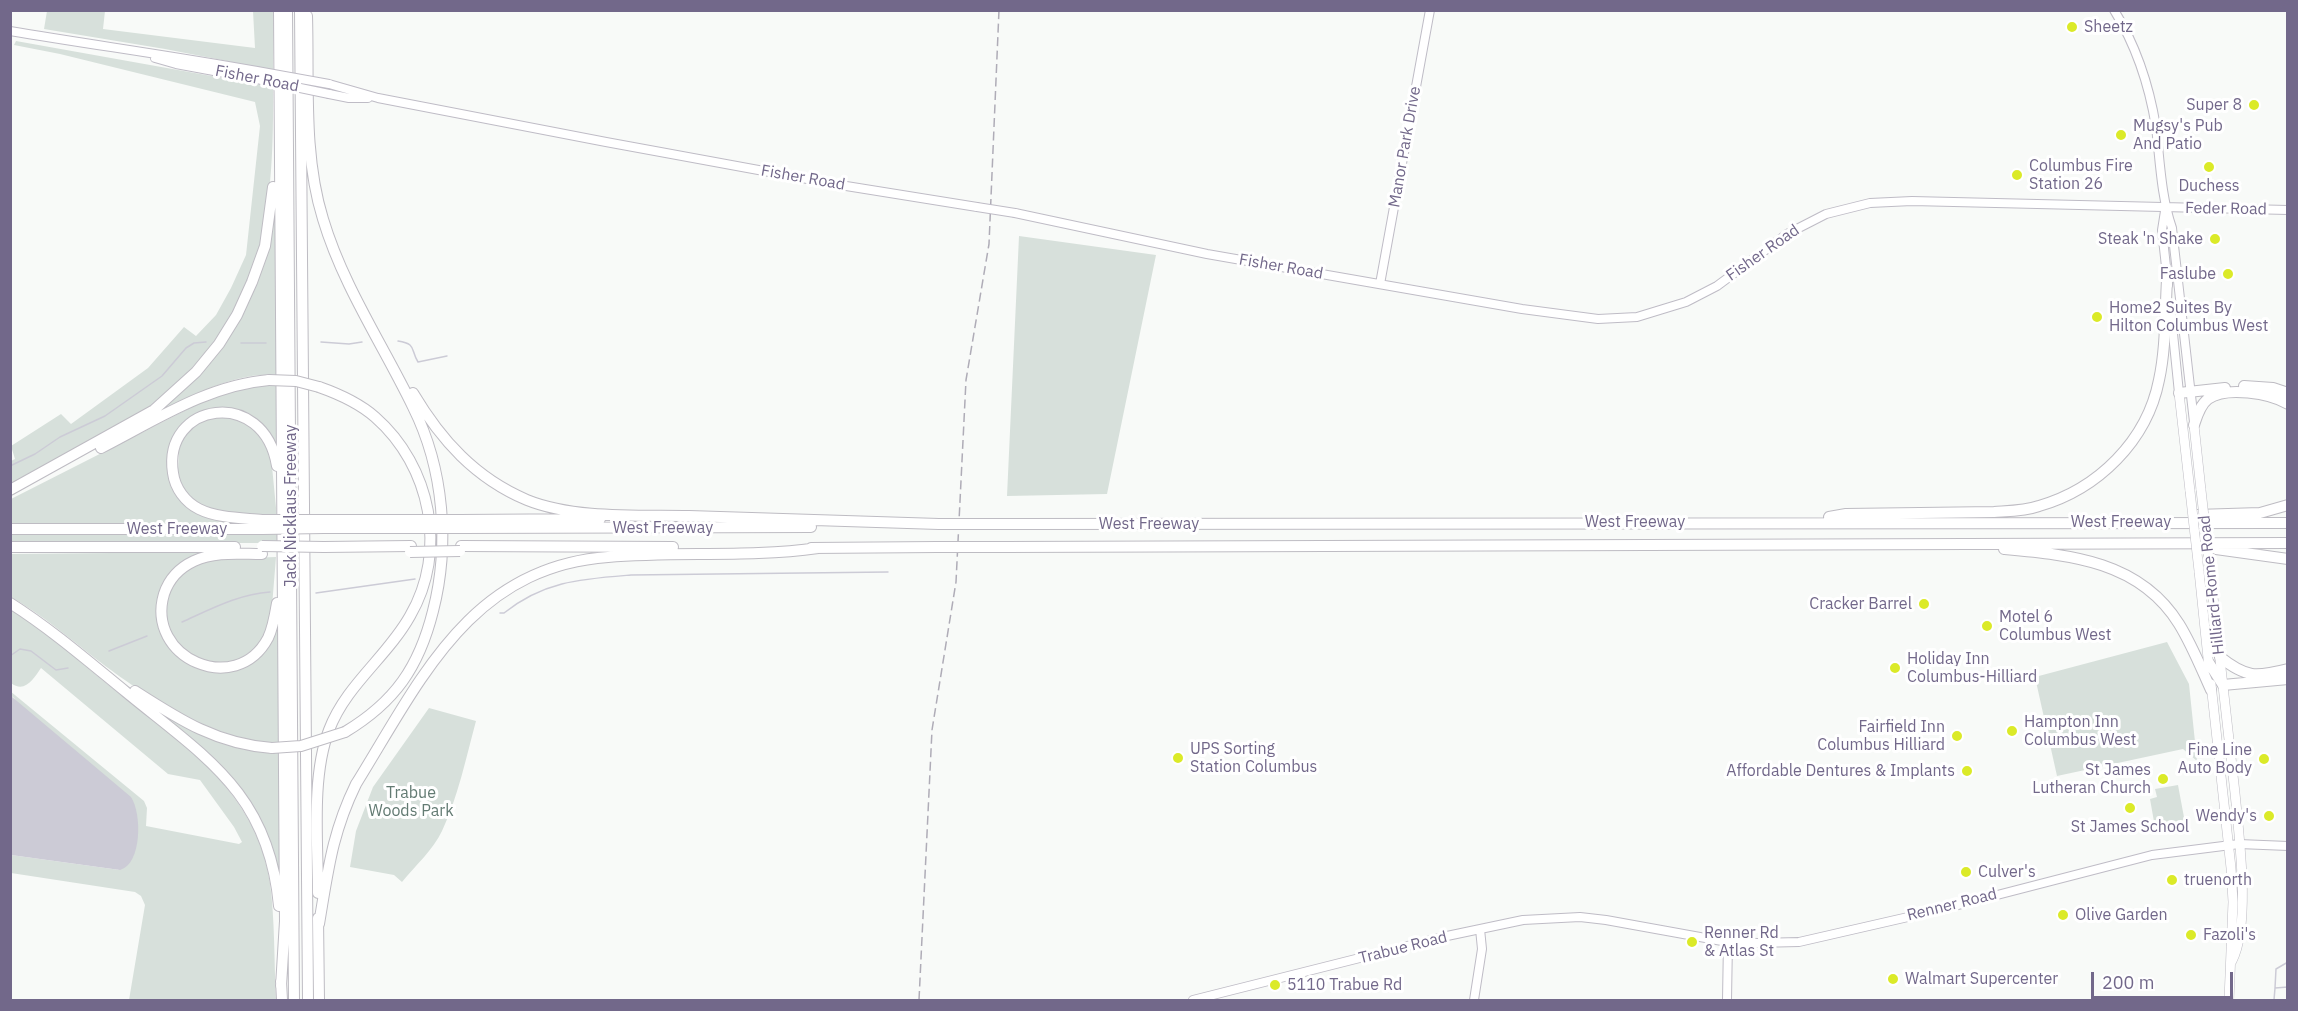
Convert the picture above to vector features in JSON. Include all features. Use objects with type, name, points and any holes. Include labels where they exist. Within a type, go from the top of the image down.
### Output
[{"type":"highway","points":[[279,10],[285,921],[281,986]]},
{"type":"highway","name":"Jack Nicklaus Freeway","points":[[287,10],[294,1000]]},
{"type":"highway","name":"Jack Nicklaus Freeway","points":[[300,10],[308,1000]]},
{"type":"highway","points":[[10,603],[128,687],[196,728],[235,743],[272,748],[301,746],[345,732],[368,718],[387,701],[411,669],[428,630],[435,602],[442,538],[441,507],[436,478],[414,408],[347,282],[322,218],[310,150],[307,10]]},
{"type":"highway","points":[[10,492],[154,410],[196,372],[219,344],[246,298],[265,246],[279,136]]},
{"type":"highway","points":[[1805,522],[1846,514],[2018,510],[2040,506],[2092,482],[2114,463],[2133,441],[2154,400],[2163,357],[2167,280]]},
{"type":"highway","points":[[347,282],[438,432],[457,454],[492,482],[527,500],[546,507],[566,510],[729,518],[939,524]]},
{"type":"highway","points":[[10,492],[198,399],[240,384],[269,380],[296,381],[319,387],[353,402],[373,416],[404,450],[417,473],[426,502],[430,545],[423,585],[411,615],[393,641],[342,703],[324,742],[318,789],[319,1000]]},
{"type":"highway","points":[[2185,392],[2256,386],[2288,393]]},
{"type":"highway","points":[[2194,425],[2203,404],[2216,396],[2251,393],[2274,397],[2288,404]]},
{"type":"highway","points":[[262,525],[200,510],[183,497],[177,487],[172,465],[176,442],[188,425],[205,415],[228,412],[251,420],[260,427],[267,435],[276,459],[282,506]]},
{"type":"highway","points":[[2018,522],[2043,517],[2260,513],[2288,505]]},
{"type":"highway","points":[[460,524],[729,518]]},
{"type":"highway","name":"West Freeway","points":[[10,529],[324,524],[862,527],[939,524],[2288,523]]},
{"type":"highway","points":[[2156,543],[2262,554],[2288,559]]},
{"type":"highway","name":"West Freeway","points":[[10,547],[324,550],[515,547],[2288,543]]},
{"type":"highway","points":[[1344,546],[1393,550],[1972,548],[2081,558],[2126,575],[2159,599],[2178,622],[2188,639],[2211,690]]},
{"type":"highway","points":[[318,924],[333,842],[346,804],[356,784],[439,651],[463,624],[491,599],[532,575],[552,567],[605,557],[784,553],[818,548]]},
{"type":"highway","points":[[262,550],[204,558],[185,566],[171,579],[163,597],[163,619],[165,630],[179,652],[200,665],[210,667],[232,666],[251,657],[259,651],[268,637],[282,576]]},
{"type":"highway","points":[[85,657],[216,765],[249,807],[266,842],[274,872],[279,906],[282,1000]]},
{"type":"highway","points":[[2220,657],[2240,672],[2248,674],[2288,669]]},
{"type":"highway","points":[[2209,663],[2223,685],[2288,679]]},
{"type":"main road","name":"Manor Park Drive","points":[[1380,284],[1430,10]]},
{"type":"main road","name":"Hilliard-Rome Road","points":[[2114,10],[2135,47],[2149,87],[2165,208],[2172,228],[2190,491],[2229,845],[2233,902],[2229,1000]]},
{"type":"main road","name":"Fisher Road","points":[[10,31],[137,52],[176,64],[257,75],[329,89],[349,98],[378,98],[840,185],[1015,213],[1207,254],[1575,317],[1623,319],[1663,311],[1698,297],[1717,286],[1797,228],[1826,214],[1863,204],[1912,201],[2165,208]]},
{"type":"main road","name":"Hilliard-Rome Road","points":[[2165,208],[2162,230],[2167,280],[2185,392],[2194,425],[2239,844],[2241,918],[2237,951],[2231,962]]},
{"type":"main road","name":"Feder Road","points":[[2165,208],[2288,210]]},
{"type":"main road","name":"Renner Road","points":[[1616,922],[1728,941],[1757,943],[1803,941],[1943,909],[2152,855],[2239,844],[2288,846]]},
{"type":"main road","name":"Trabue Road","points":[[1193,1000],[1516,921],[1580,917],[1616,922]]},
{"type":"main road","points":[[1474,1000],[1482,949],[1480,929]]},
{"type":"main road","points":[[1727,1000],[1728,941]]},
{"type":"green space","points":[[47,11],[105,11],[103,29],[255,48],[253,11],[274,11],[273,70],[44,29]]},
{"type":"green space","points":[[16,41],[273,87],[273,129],[267,208],[260,246],[248,281],[231,316],[209,349],[150,409],[11,485],[11,461],[15,459],[11,446],[61,414],[71,424],[148,368],[184,327],[196,336],[216,315],[246,255],[260,126],[255,102],[60,54],[14,45]]},
{"type":"green space","points":[[276,197],[276,375],[259,375],[226,382],[194,395],[149,419],[185,387],[247,299]]},
{"type":"green space","points":[[1019,236],[1156,255],[1107,494],[1007,496]]},
{"type":"green space","points":[[276,385],[277,447],[232,410],[180,431],[177,492],[230,521],[229,523],[11,525],[11,499],[210,398],[254,386]]},
{"type":"green space","points":[[230,415],[261,432],[271,456],[277,518],[232,514],[208,509],[194,501],[184,491],[178,479],[177,453],[190,429],[203,419]]},
{"type":"green space","points":[[10,534],[277,534],[277,543],[11,543]]},
{"type":"green space","points":[[212,552],[181,567],[160,615],[190,663],[243,665],[279,620],[280,737],[278,737],[278,743],[254,741],[230,735],[182,715],[137,688],[11,597],[10,554]]},
{"type":"green space","points":[[276,557],[271,619],[260,645],[235,662],[203,663],[175,643],[166,619],[167,601],[172,586],[182,573],[196,564],[219,559]]},
{"type":"green space","points":[[11,610],[51,638],[165,729],[213,772],[233,796],[250,822],[263,851],[270,883],[276,1000],[129,1000],[145,905],[141,896],[135,892],[11,873],[11,855],[120,870],[10,691],[144,801],[147,808],[146,826],[239,844],[242,842],[200,780],[168,774],[41,668],[25,686],[16,686],[11,683]]},
{"type":"green space","points":[[2167,642],[2189,684],[2197,761],[2183,749],[2057,776],[2035,677]]},
{"type":"green space","name":"Trabue Woods Park","points":[[429,708],[476,721],[457,791],[442,831],[429,851],[402,882],[394,875],[350,867],[356,831],[373,787]]},
{"type":"green space","points":[[168,717],[194,731],[234,747],[279,753],[281,883],[261,826]]},
{"type":"green space","points":[[2178,785],[2186,828],[2156,833],[2150,799],[2157,797],[2155,789]]},
{"type":"shaded area","points":[[11,696],[131,797],[137,814],[138,837],[133,858],[127,866],[120,870],[11,855]]},
{"type":"waterway","points":[[398,341],[411,346],[418,362],[447,356]]},
{"type":"waterway","points":[[10,466],[35,454],[60,437],[105,416],[162,376],[186,348],[194,343],[206,342]]},
{"type":"waterway","points":[[321,342],[349,344],[362,342]]},
{"type":"waterway","points":[[241,343],[266,343]]},
{"type":"waterway","points":[[500,613],[504,613],[519,602],[549,588],[596,578],[631,575],[888,572]]},
{"type":"waterway","points":[[316,593],[415,579]]},
{"type":"waterway","points":[[182,622],[236,599],[270,592]]},
{"type":"waterway","points":[[109,651],[147,636]]},
{"type":"waterway","points":[[10,656],[20,649],[31,651],[56,670],[68,668]]},
{"type":"waterway","points":[[2275,988],[2276,969],[2288,962]]},
{"type":"waterway","points":[[2274,1000],[2275,988],[2288,987]]},
{"type":"railway","points":[[919,1000],[932,730],[956,582],[966,380],[989,244],[999,10]]},
{"type":"place","name":"Sheetz","points":[[2072,27]]},
{"type":"place","name":"Super 8","points":[[2254,105]]},
{"type":"place","name":"Mugsy's Pub And Patio","points":[[2121,135]]},
{"type":"place","name":"Duchess","points":[[2209,167]]},
{"type":"place","name":"Columbus Fire Station 26","points":[[2017,175]]},
{"type":"place","name":"Steak 'n Shake","points":[[2215,239]]},
{"type":"place","name":"Faslube","points":[[2228,274]]},
{"type":"place","name":"Home2 Suites By Hilton Columbus West","points":[[2097,317]]},
{"type":"place","name":"Cracker Barrel","points":[[1924,604]]},
{"type":"place","name":"Motel 6 Columbus West","points":[[1987,626]]},
{"type":"place","name":"Holiday Inn Columbus-Hilliard","points":[[1895,668]]},
{"type":"place","name":"Hampton Inn Columbus West","points":[[2012,731]]},
{"type":"place","name":"Fairfield Inn Columbus Hilliard","points":[[1957,736]]},
{"type":"place","name":"UPS Sorting Station Columbus","points":[[1178,758]]},
{"type":"place","name":"Fine Line Auto Body","points":[[2264,759]]},
{"type":"place","name":"Affordable Dentures & Implants","points":[[1967,771]]},
{"type":"place","name":"St James Lutheran Church","points":[[2163,779]]},
{"type":"place","name":"St James School","points":[[2130,808]]},
{"type":"place","name":"Wendy's","points":[[2269,816]]},
{"type":"place","name":"Culver's","points":[[1966,872]]},
{"type":"place","name":"truenorth","points":[[2172,880]]},
{"type":"place","name":"Olive Garden","points":[[2063,915]]},
{"type":"place","name":"Fazoli's","points":[[2191,935]]},
{"type":"place","name":"Renner Rd & Atlas St","points":[[1692,942]]},
{"type":"place","name":"Walmart Supercenter","points":[[1893,979]]},
{"type":"place","name":"5110 Trabue Rd","points":[[1275,985]]}]
